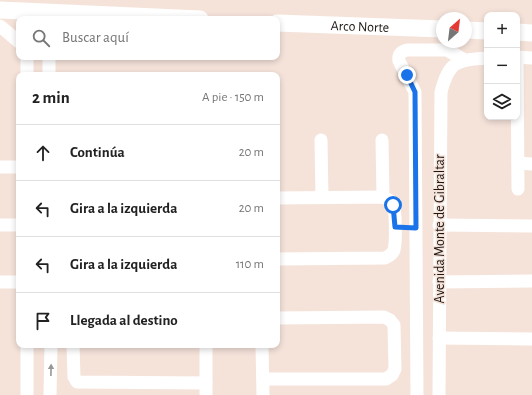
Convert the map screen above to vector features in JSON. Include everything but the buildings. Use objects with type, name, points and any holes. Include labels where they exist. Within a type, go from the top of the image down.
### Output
[{"type":"main road","points":[[0,10],[81,16]]},
{"type":"main road","name":"Arco Norte","points":[[280,23],[436,37]]},
{"type":"main road","points":[[472,30],[484,31]]},
{"type":"main road","points":[[520,32],[532,33]]},
{"type":"street","points":[[0,26],[16,39]]},
{"type":"street","points":[[417,395],[415,92],[412,83],[399,62],[398,56],[401,52],[436,40]]},
{"type":"street","points":[[448,48],[458,63],[484,59]]},
{"type":"street","points":[[520,57],[532,58]]},
{"type":"street","points":[[27,60],[27,72]]},
{"type":"street","points":[[49,60],[49,72]]},
{"type":"street","name":"Avenida Monte de Gibraltar","points":[[439,395],[441,92],[444,79],[458,63]]},
{"type":"street","points":[[517,84],[518,189]]},
{"type":"street","points":[[321,140],[322,198]]},
{"type":"street","points":[[382,140],[383,197]]},
{"type":"street","points":[[518,163],[532,164]]},
{"type":"street","points":[[0,167],[16,167]]},
{"type":"street","points":[[280,198],[383,197],[390,199],[393,205],[395,227],[394,249],[391,256],[385,258],[280,259]]},
{"type":"street","points":[[0,225],[16,225]]},
{"type":"street","points":[[439,225],[532,226]]},
{"type":"street","points":[[395,227],[416,228]]},
{"type":"street","points":[[439,282],[532,281]]},
{"type":"street","points":[[0,282],[16,282]]},
{"type":"street","points":[[263,379],[386,379],[392,376],[395,369],[394,325],[390,320],[384,317],[280,318]]},
{"type":"street","points":[[439,338],[532,339]]},
{"type":"street","points":[[395,346],[416,345]]},
{"type":"street","points":[[27,348],[27,395]]},
{"type":"street","points":[[50,395],[51,349],[73,349],[74,377],[77,382],[206,389],[206,348]]},
{"type":"street","points":[[262,348],[263,395]]},
{"type":"route","points":[[393,205],[395,227],[416,228],[415,92],[407,75]]}]
